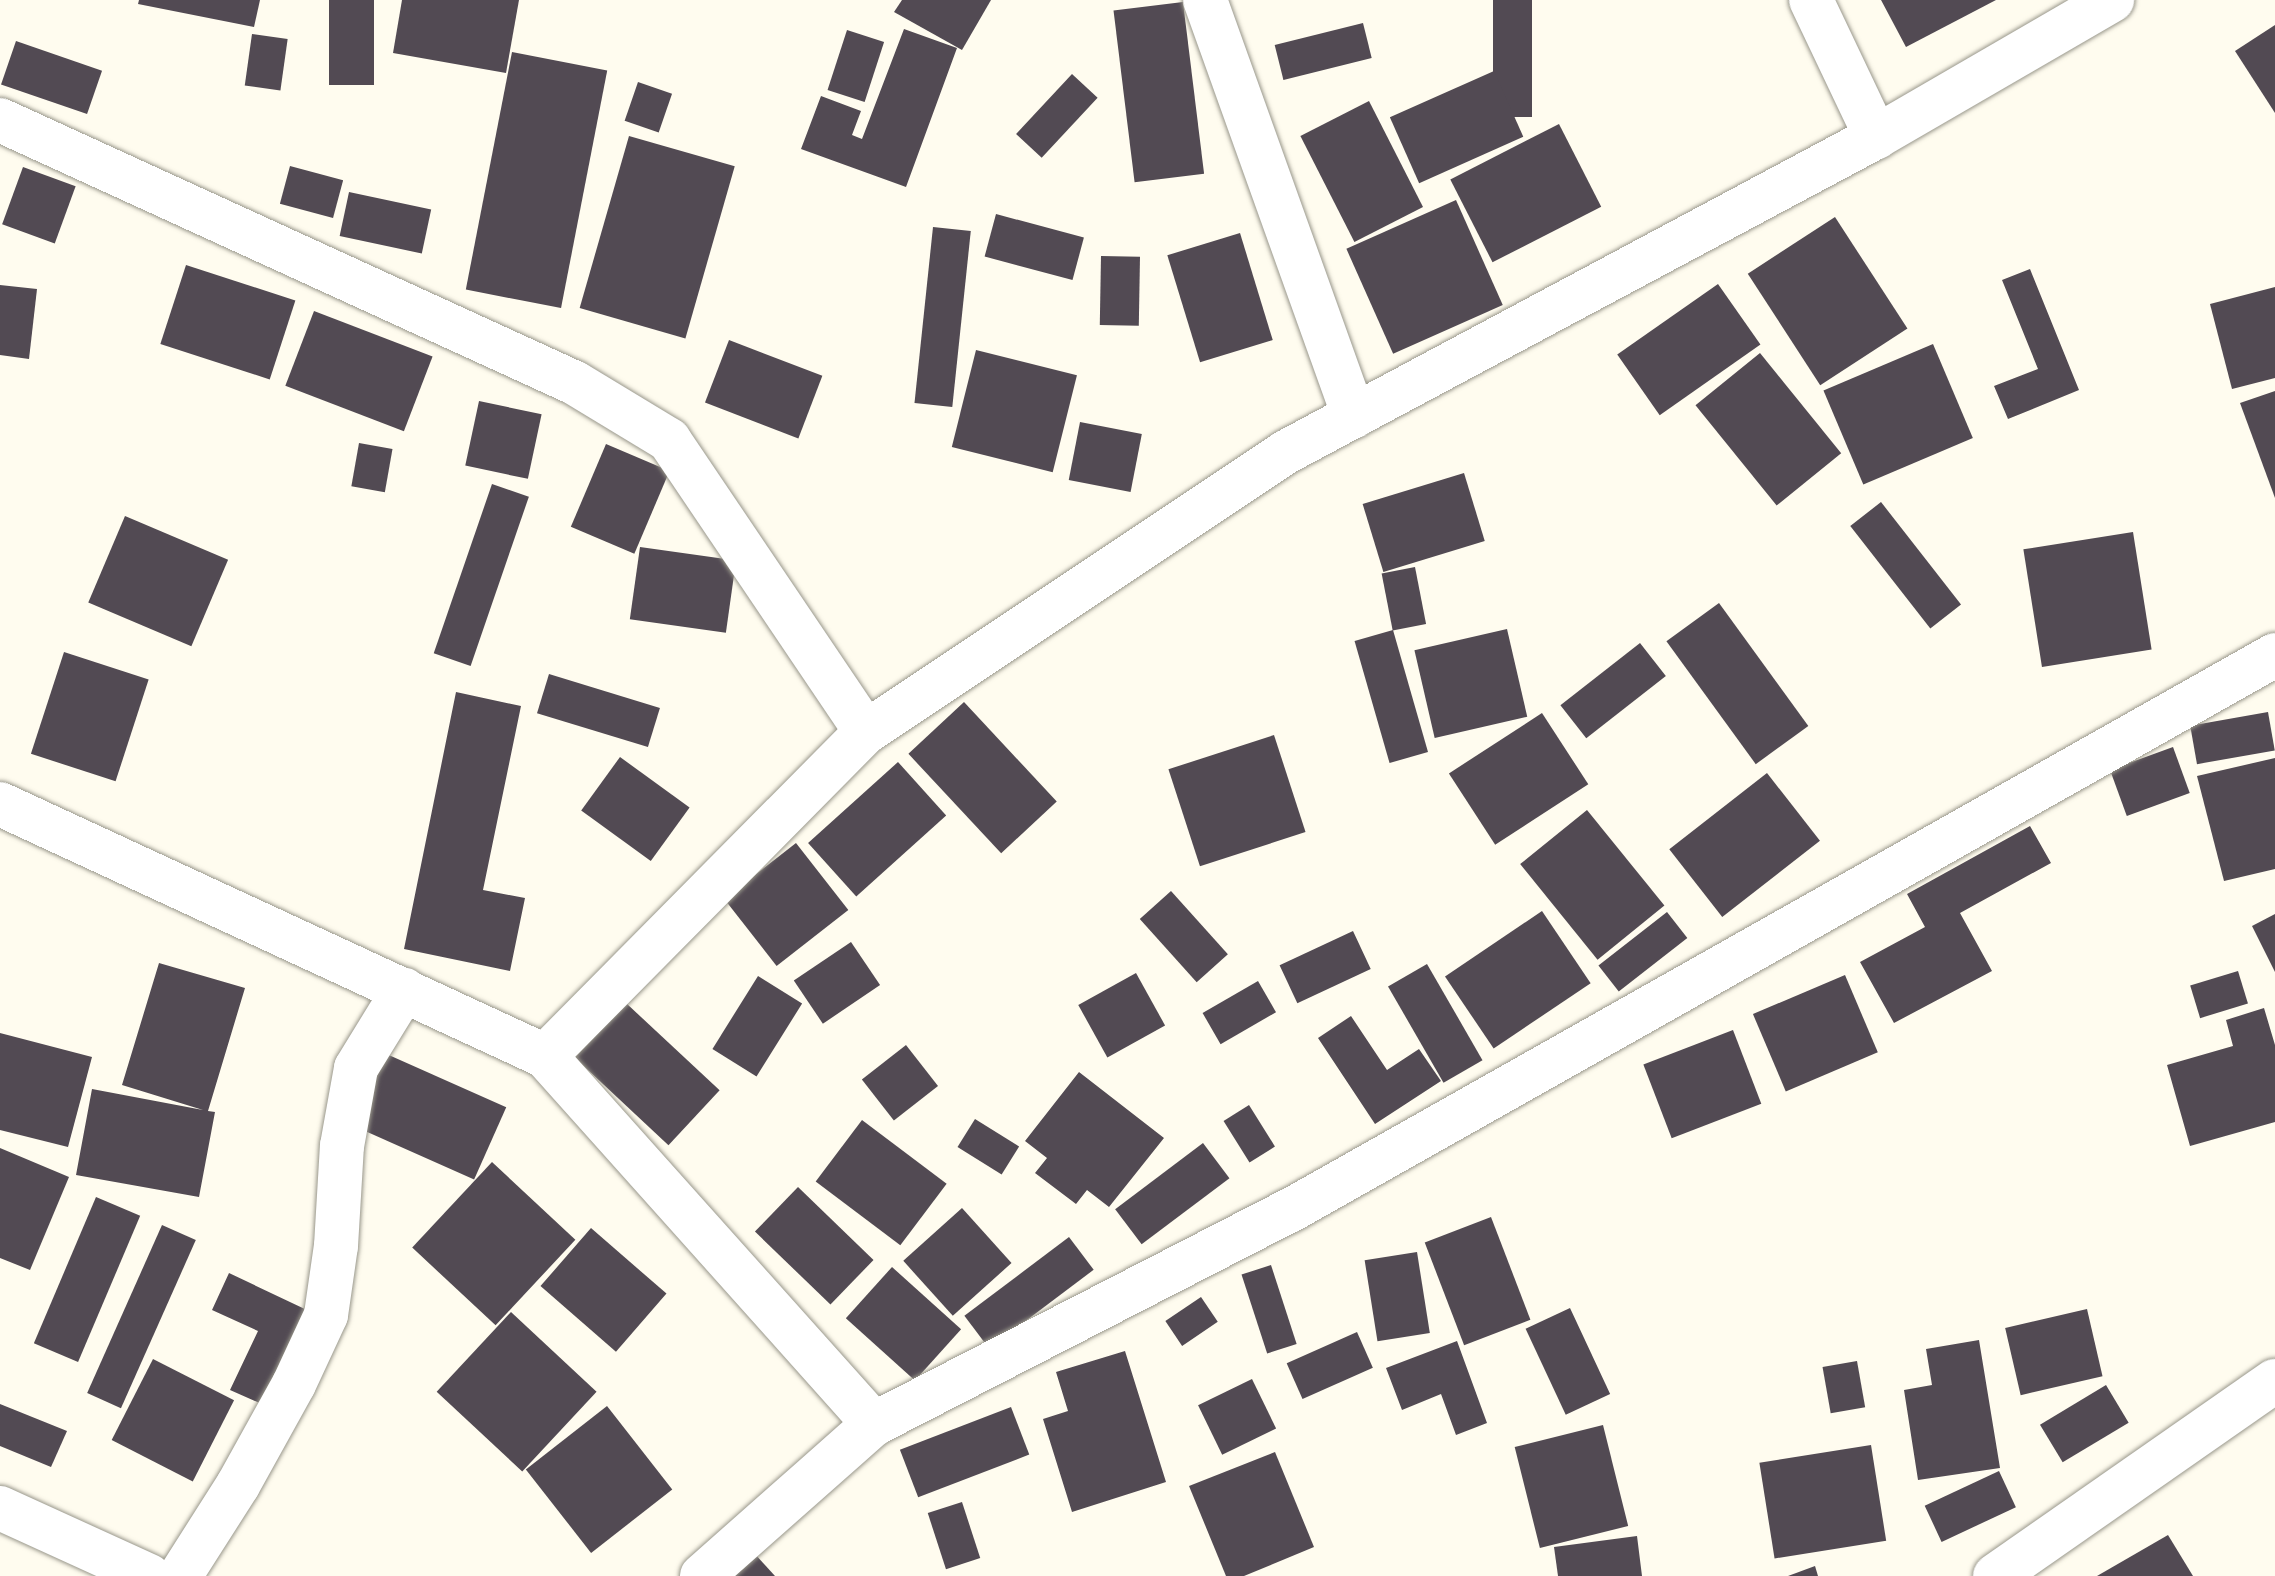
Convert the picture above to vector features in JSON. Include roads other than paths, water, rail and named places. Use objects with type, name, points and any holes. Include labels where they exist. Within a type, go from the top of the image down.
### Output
[{"type":"street","points":[[1205,0],[1354,416]]},
{"type":"street","points":[[1811,0],[1876,137]]},
{"type":"street","points":[[545,1056],[866,732],[1286,452],[1876,137],[2112,0]]},
{"type":"street","points":[[0,120],[575,383],[669,440],[866,732]]},
{"type":"street","points":[[702,1576],[874,1424],[1291,1210],[2275,655]]},
{"type":"street","points":[[0,804],[545,1056],[874,1424]]},
{"type":"street","points":[[180,1576],[238,1485],[294,1384],[326,1315],[342,1146],[356,1068],[404,990]]},
{"type":"street","points":[[1995,1576],[2275,1381]]},
{"type":"street","points":[[0,1508],[149,1576]]}]
